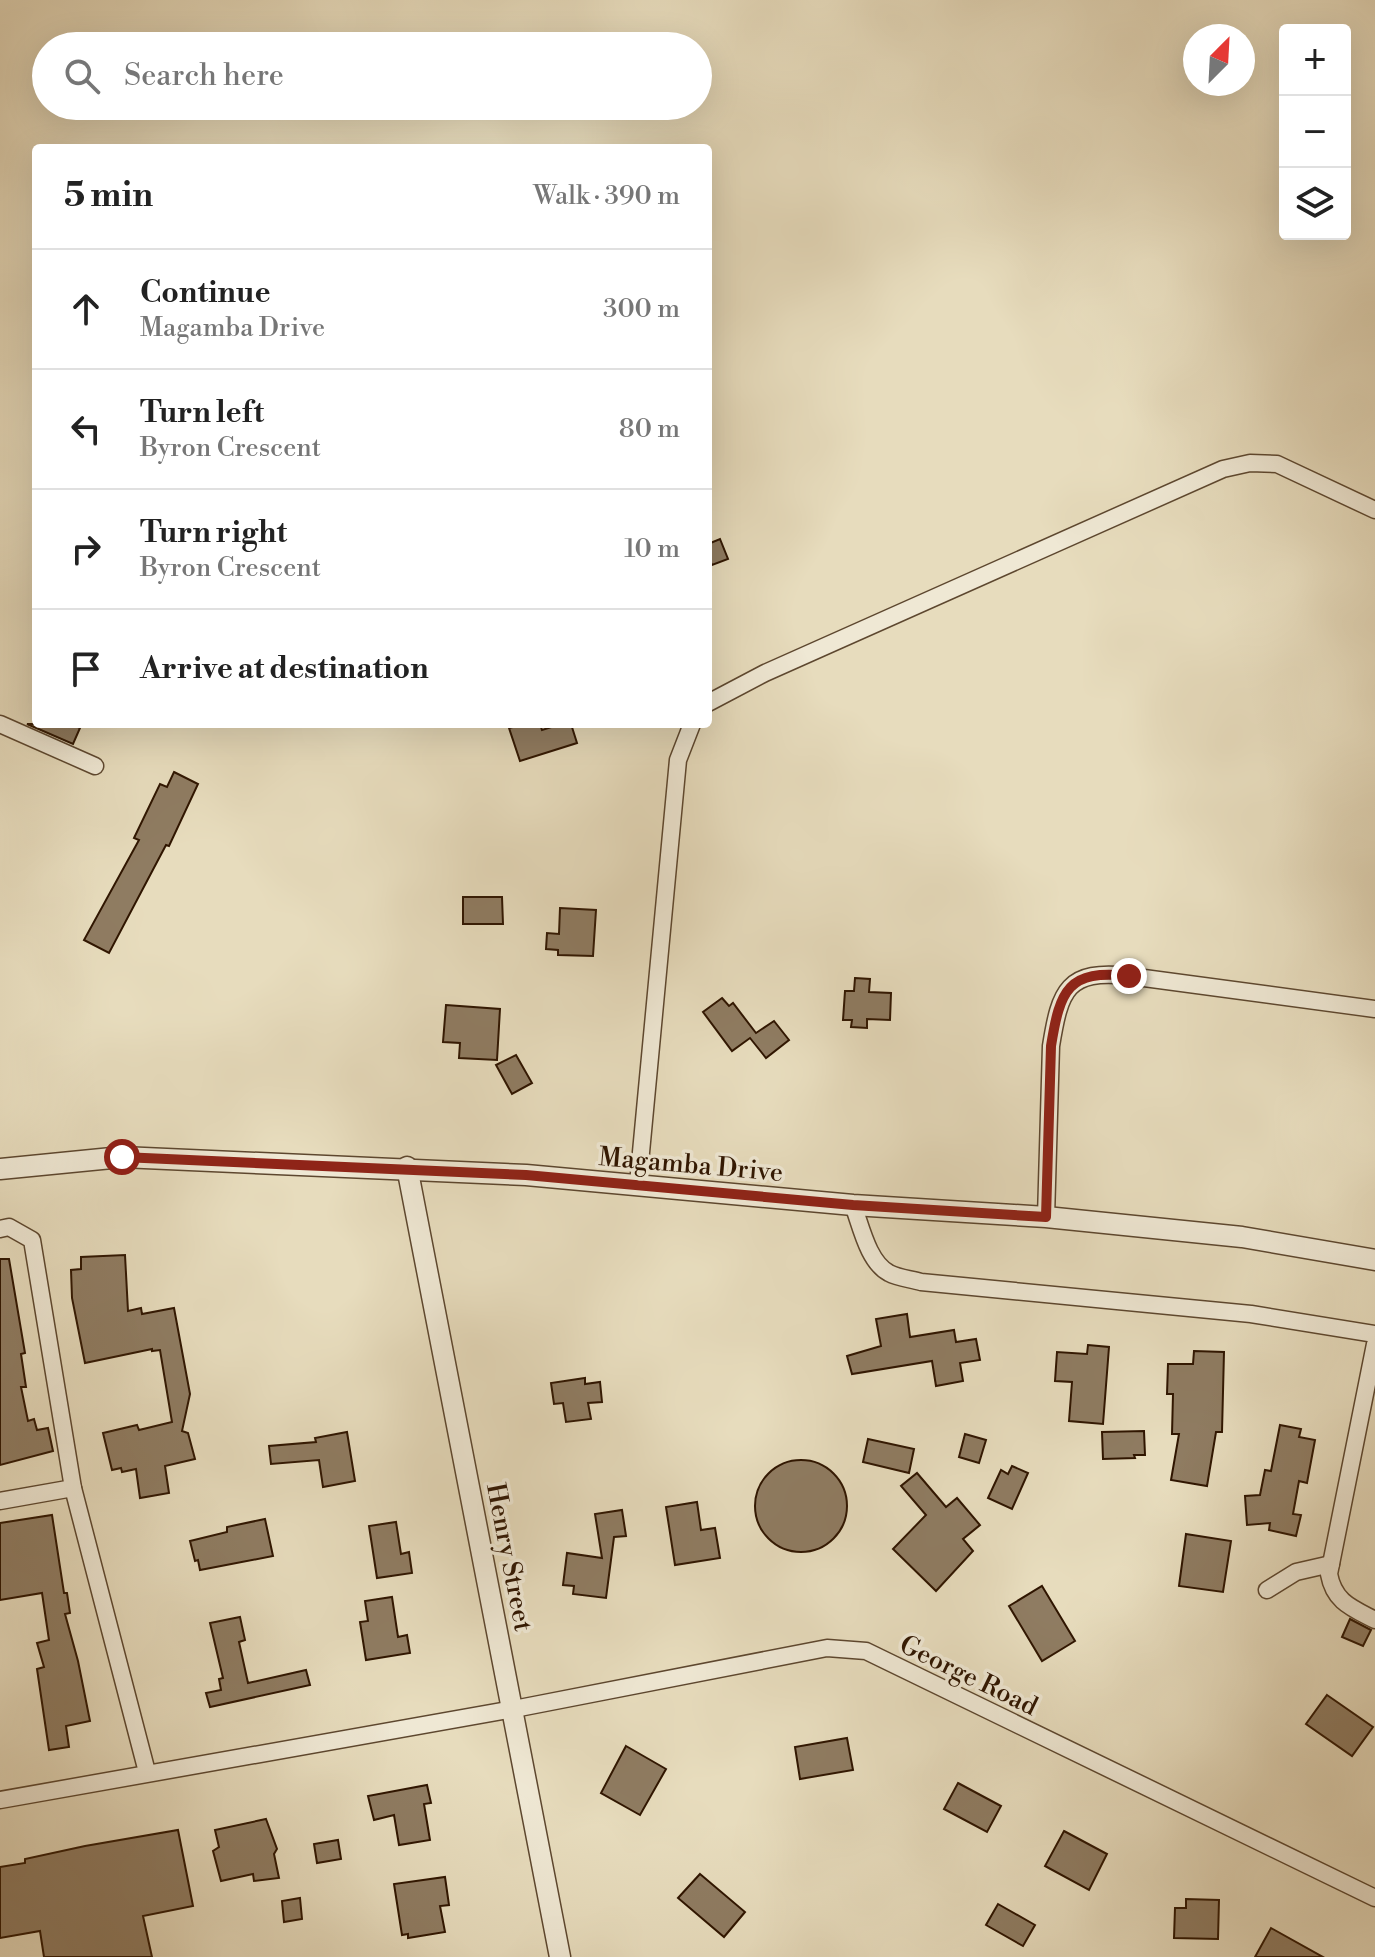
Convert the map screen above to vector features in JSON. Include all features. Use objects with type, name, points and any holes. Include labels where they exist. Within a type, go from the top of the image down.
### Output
[{"type":"street","points":[[712,701],[765,673],[1223,469],[1250,463],[1277,464],[1375,510]]},
{"type":"street","points":[[0,724],[95,766]]},
{"type":"street","points":[[638,1184],[678,760],[690,728]]},
{"type":"street","points":[[1046,1217],[1051,1046],[1055,1019],[1063,998],[1072,985],[1084,976],[1103,973],[1375,1009]]},
{"type":"street","name":"Magamba Drive","points":[[0,1169],[122,1157],[407,1167],[638,1184],[853,1205],[1046,1217],[1242,1237],[1375,1260]]},
{"type":"street","name":"Henry Street","points":[[407,1167],[560,1957]]},
{"type":"street","points":[[853,1205],[874,1259],[891,1275],[921,1282],[1251,1314],[1375,1334]]},
{"type":"street","points":[[0,1229],[9,1227],[32,1240],[73,1488],[147,1772]]},
{"type":"street","points":[[1375,1344],[1329,1574],[1342,1603],[1375,1620]]},
{"type":"street","points":[[0,1501],[73,1488]]},
{"type":"street","points":[[1267,1590],[1296,1572],[1331,1564]]},
{"type":"street","name":"George Road","points":[[0,1800],[514,1709],[827,1648],[866,1651],[1375,1898]]},
{"type":"building","points":[[720,539],[728,559],[712,565],[712,542]]},
{"type":"building","points":[[36,728],[80,728],[73,744]]},
{"type":"building","points":[[509,728],[572,728],[577,743],[520,761]]},
{"type":"building","points":[[174,772],[198,784],[169,846],[166,845],[109,953],[84,940],[139,840],[134,838],[160,784],[167,787]]},
{"type":"building","points":[[463,897],[502,897],[503,924],[463,924]]},
{"type":"building","points":[[560,908],[596,910],[593,956],[558,955],[558,950],[546,949],[547,933],[559,934]]},
{"type":"building","points":[[855,978],[870,979],[869,992],[891,993],[890,1020],[867,1019],[867,1028],[851,1027],[852,1020],[843,1020],[845,991],[854,991]]},
{"type":"building","points":[[722,998],[729,1006],[733,1003],[756,1033],[774,1021],[789,1040],[766,1058],[750,1038],[732,1051],[703,1012]]},
{"type":"building","points":[[446,1005],[500,1009],[497,1060],[459,1058],[460,1043],[443,1042]]},
{"type":"building","points":[[516,1055],[532,1083],[512,1094],[496,1065]]},
{"type":"building","points":[[125,1255],[128,1311],[141,1308],[142,1314],[174,1308],[190,1394],[182,1431],[188,1433],[195,1459],[165,1466],[169,1493],[140,1498],[136,1469],[122,1472],[121,1468],[112,1470],[103,1433],[137,1425],[139,1430],[172,1422],[160,1350],[85,1363],[72,1298],[71,1270],[81,1269],[81,1257]]},
{"type":"building","points":[[0,1259],[9,1259],[25,1353],[21,1354],[26,1387],[21,1387],[28,1421],[34,1419],[37,1430],[48,1428],[53,1451],[0,1465]]},
{"type":"building","points":[[907,1314],[910,1337],[954,1330],[956,1342],[976,1339],[980,1360],[960,1363],[963,1381],[936,1386],[932,1361],[852,1374],[847,1356],[881,1346],[876,1319]]},
{"type":"building","points":[[1088,1345],[1109,1347],[1103,1424],[1069,1421],[1072,1382],[1055,1381],[1057,1352],[1087,1354]]},
{"type":"building","points":[[1194,1351],[1224,1352],[1222,1432],[1216,1432],[1207,1486],[1171,1480],[1179,1434],[1172,1434],[1173,1394],[1167,1394],[1168,1364],[1193,1364]]},
{"type":"building","points":[[585,1378],[585,1384],[600,1382],[602,1402],[588,1403],[591,1419],[566,1422],[563,1403],[554,1404],[551,1383]]},
{"type":"building","points":[[1280,1425],[1301,1429],[1299,1437],[1315,1440],[1307,1483],[1299,1481],[1293,1514],[1301,1515],[1296,1536],[1269,1530],[1270,1523],[1247,1525],[1245,1496],[1260,1495],[1265,1470],[1271,1471]]},
{"type":"building","points":[[1144,1431],[1145,1455],[1103,1459],[1102,1432]]},
{"type":"building","points":[[347,1432],[355,1481],[323,1487],[319,1460],[271,1464],[269,1446],[316,1442],[315,1438]]},
{"type":"building","points":[[965,1434],[986,1440],[979,1463],[959,1457]]},
{"type":"building","points":[[868,1439],[914,1449],[909,1473],[863,1462]]},
{"type":"building","points":[[801,1460],[818,1464],[833,1474],[843,1489],[847,1506],[843,1523],[833,1538],[818,1548],[801,1552],[784,1548],[769,1538],[759,1523],[755,1506],[759,1489],[769,1474],[784,1464]]},
{"type":"building","points":[[1012,1466],[1028,1473],[1012,1509],[988,1498],[1001,1470],[1008,1474]]},
{"type":"building","points":[[917,1473],[946,1507],[957,1498],[980,1525],[963,1539],[973,1551],[936,1591],[893,1549],[926,1515],[901,1486]]},
{"type":"building","points":[[697,1502],[701,1530],[715,1528],[720,1558],[675,1565],[666,1507]]},
{"type":"building","points":[[622,1510],[626,1536],[614,1537],[606,1598],[573,1594],[574,1586],[563,1585],[567,1553],[602,1558],[595,1514]]},
{"type":"building","points":[[52,1515],[70,1613],[65,1614],[90,1721],[66,1726],[69,1747],[49,1750],[37,1669],[44,1667],[37,1643],[49,1640],[42,1593],[0,1600],[0,1523]]},
{"type":"building","points":[[265,1519],[273,1556],[200,1570],[190,1541],[227,1532],[227,1527]]},
{"type":"building","points":[[396,1522],[401,1554],[409,1552],[412,1573],[377,1578],[369,1526]]},
{"type":"building","points":[[1186,1534],[1231,1541],[1223,1592],[1179,1586]]},
{"type":"building","points":[[1042,1586],[1075,1641],[1042,1661],[1009,1606]]},
{"type":"building","points":[[392,1597],[398,1637],[407,1635],[410,1653],[366,1660],[360,1622],[368,1621],[365,1601]]},
{"type":"building","points":[[240,1617],[245,1640],[239,1642],[248,1683],[306,1670],[310,1685],[210,1707],[206,1693],[221,1690],[219,1679],[223,1678],[210,1623]]},
{"type":"building","points":[[1350,1619],[1371,1630],[1363,1646],[1342,1637]]},
{"type":"building","points":[[1327,1695],[1373,1727],[1352,1756],[1306,1724]]},
{"type":"building","points":[[847,1738],[853,1770],[800,1779],[795,1747]]},
{"type":"building","points":[[626,1746],[666,1769],[640,1815],[601,1793]]},
{"type":"building","points":[[958,1783],[1001,1806],[987,1832],[944,1809]]},
{"type":"building","points":[[427,1785],[431,1803],[424,1804],[430,1840],[399,1845],[394,1815],[374,1820],[368,1796]]},
{"type":"building","points":[[266,1819],[277,1849],[274,1854],[279,1878],[254,1881],[253,1874],[221,1881],[213,1851],[219,1847],[215,1830]]},
{"type":"building","points":[[178,1830],[193,1906],[143,1916],[152,1957],[44,1957],[40,1931],[0,1938],[0,1867],[85,1846]]},
{"type":"building","points":[[1064,1831],[1107,1854],[1089,1890],[1045,1866]]},
{"type":"building","points":[[338,1840],[341,1859],[317,1863],[314,1844]]},
{"type":"building","points":[[700,1874],[745,1912],[724,1937],[678,1898]]},
{"type":"building","points":[[445,1877],[449,1905],[440,1906],[445,1932],[408,1938],[408,1934],[402,1935],[394,1884]]},
{"type":"building","points":[[300,1898],[302,1919],[284,1922],[282,1901]]},
{"type":"building","points":[[1186,1899],[1219,1900],[1218,1939],[1174,1938],[1175,1908],[1186,1908]]},
{"type":"building","points":[[998,1904],[1035,1925],[1023,1946],[986,1925]]},
{"type":"building","points":[[1271,1928],[1323,1957],[1255,1957]]},
{"type":"route","points":[[122,1157],[407,1167],[638,1184],[853,1205],[1046,1217],[1051,1046],[1055,1019],[1063,998],[1072,985],[1084,976],[1103,973],[1129,976]]}]
